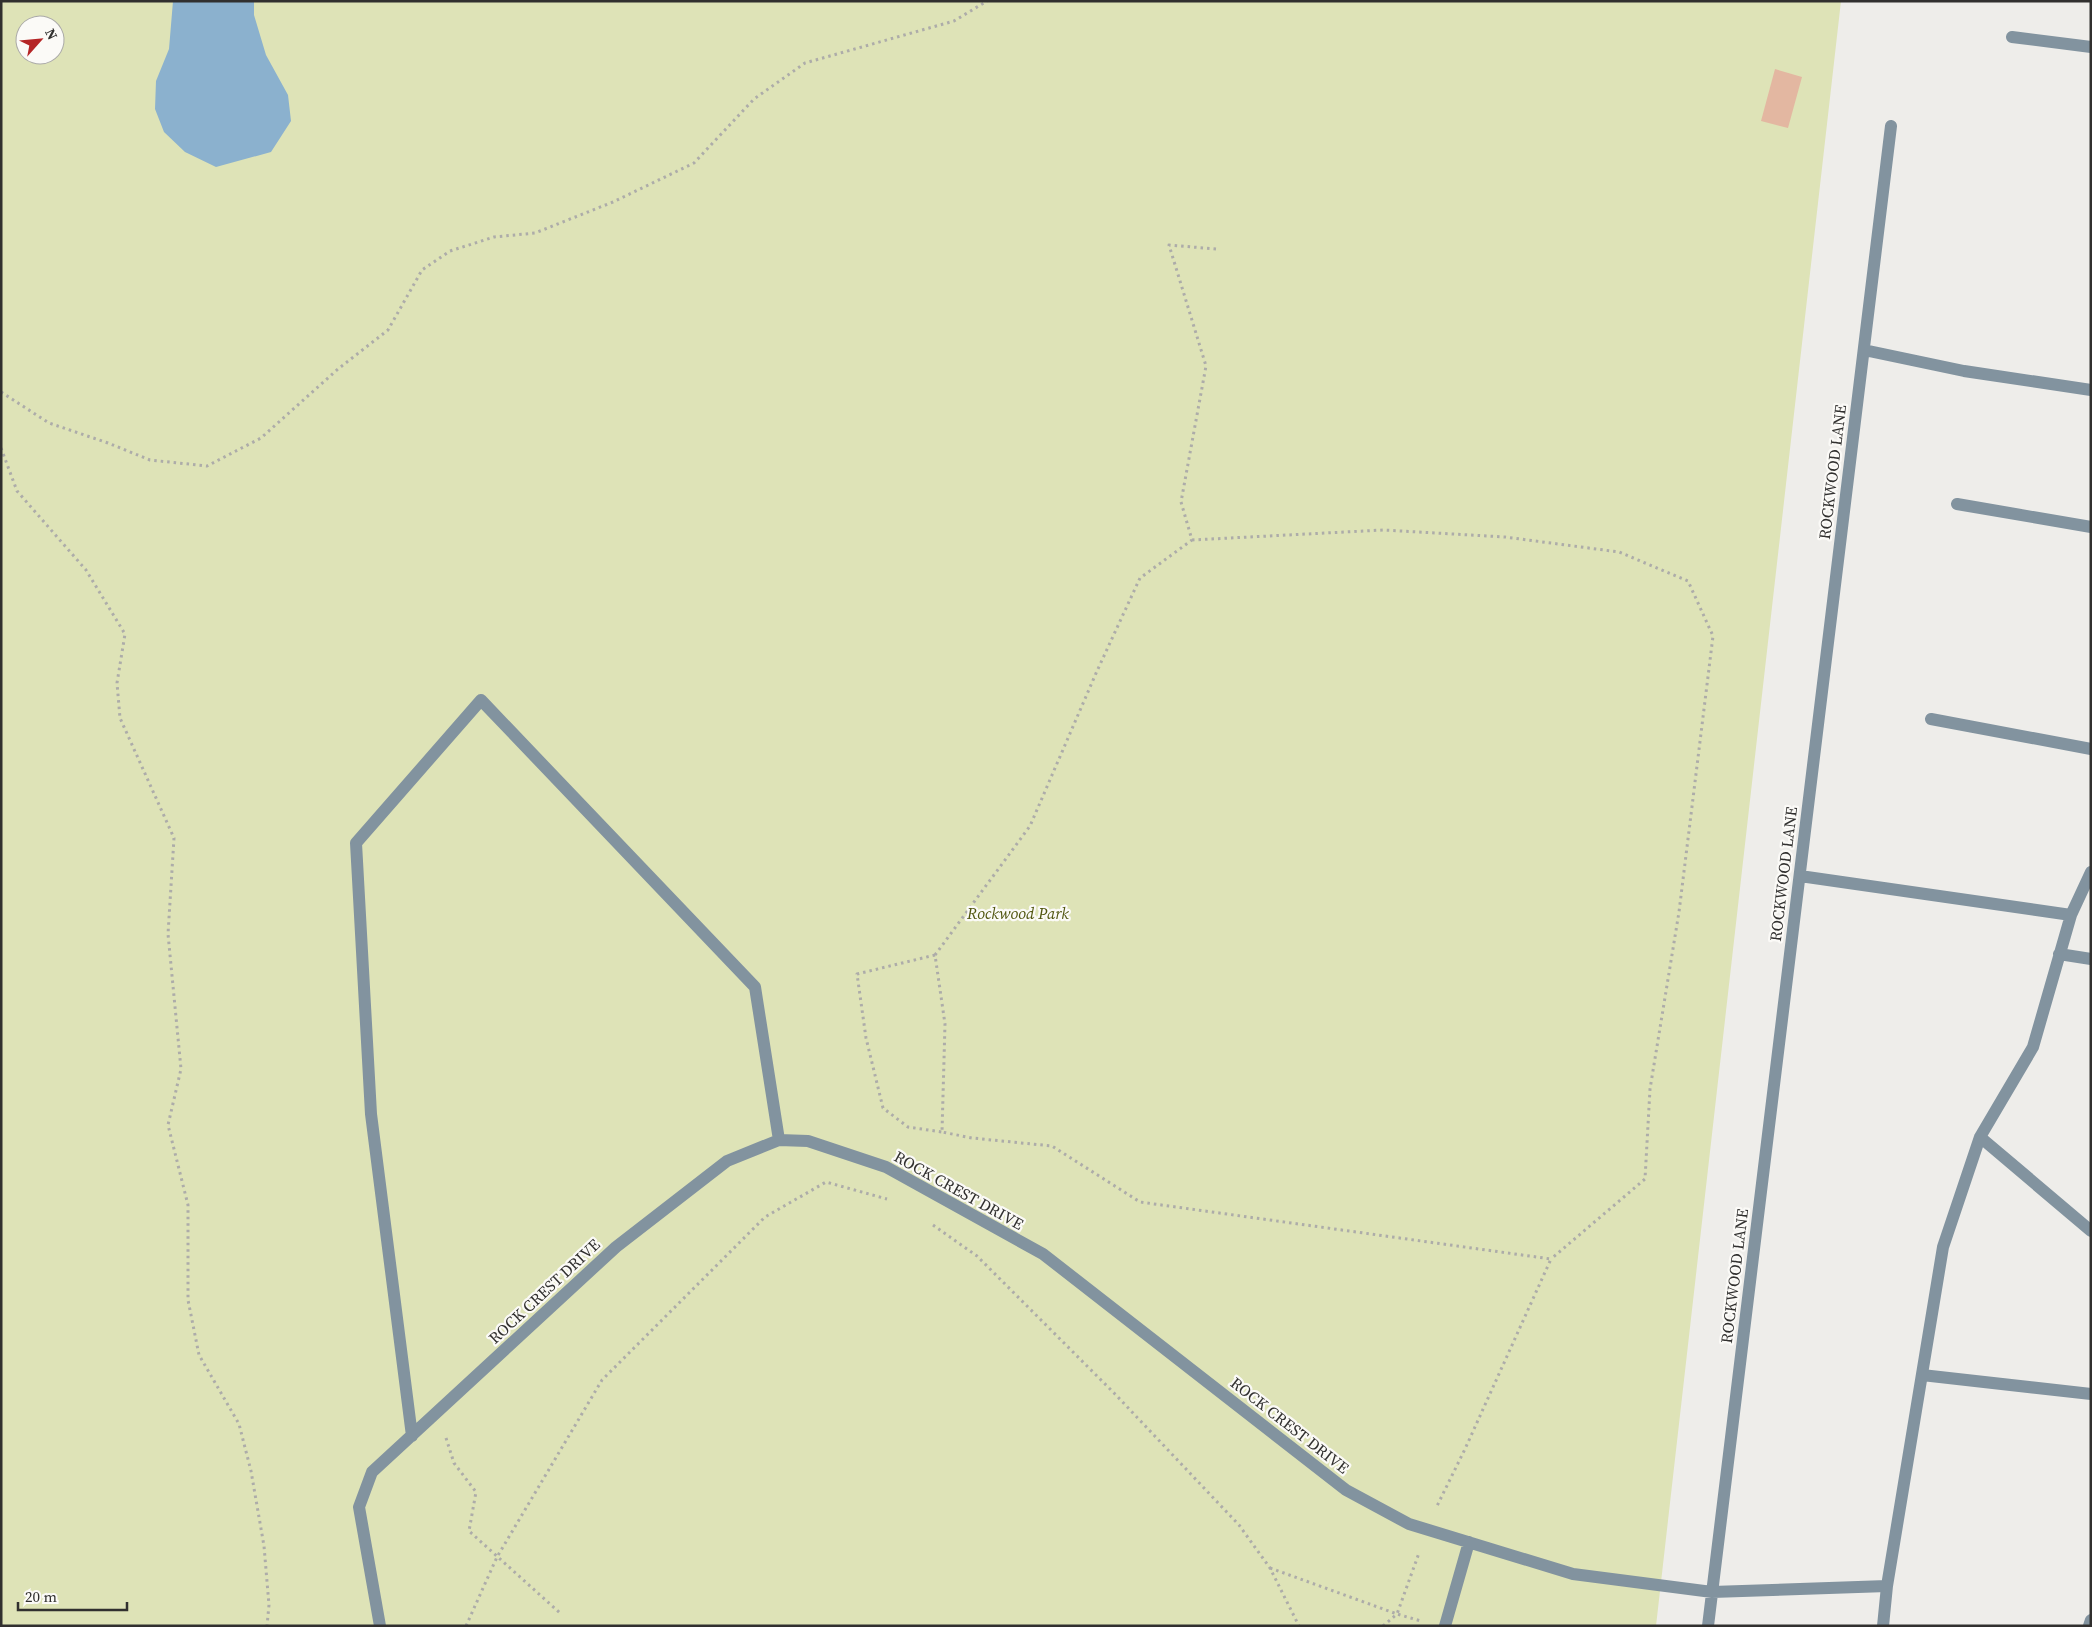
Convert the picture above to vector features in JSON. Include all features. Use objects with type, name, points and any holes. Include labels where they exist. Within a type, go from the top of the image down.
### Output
[{"type":"street","points":[[2012,37],[2091,47]]},
{"type":"street","name":"ROCKWOOD LANE","points":[[1708,1626],[1891,126]]},
{"type":"street","points":[[1864,350],[1964,371],[2091,390]]},
{"type":"street","points":[[1956,504],[2091,528]]},
{"type":"street","points":[[412,1436],[371,1114],[356,843],[481,700],[755,987],[779,1140]]},
{"type":"street","points":[[1931,719],[2091,749]]},
{"type":"street","points":[[1882,1626],[1943,1247],[1980,1136],[2033,1047],[2071,915],[2091,872]]},
{"type":"street","points":[[1800,876],[2071,915]]},
{"type":"street","points":[[2059,954],[2091,959]]},
{"type":"street","points":[[1980,1136],[2091,1231]]},
{"type":"street","name":"ROCK CREST DRIVE","points":[[380,1626],[359,1507],[372,1472],[616,1247],[727,1161],[779,1140],[808,1141],[886,1168],[1043,1254],[1346,1490],[1409,1524],[1573,1574],[1712,1592],[1887,1586]]},
{"type":"street","points":[[1922,1374],[2091,1394]]},
{"type":"street","points":[[1445,1626],[1468,1542]]},
{"type":"street","points":[[2089,1626],[2091,1620]]},
{"type":"path","points":[[1,392],[49,423],[150,460],[206,466],[260,438],[338,370],[388,330],[422,270],[450,251],[494,237],[535,233],[614,202],[694,164],[754,98],[805,63],[954,21],[987,1]]},
{"type":"path","points":[[1192,540],[1181,502],[1206,366],[1169,245],[1216,249]]},
{"type":"path","points":[[1,448],[17,491],[86,570],[125,634],[116,683],[120,718],[174,838],[168,934],[181,1069],[168,1125],[188,1205],[188,1300],[199,1355],[239,1424],[251,1471],[264,1546],[268,1626]]},
{"type":"path","points":[[1383,1626],[1396,1614],[1428,1530],[1551,1259],[1645,1179],[1650,1089],[1679,912],[1713,636],[1688,581],[1618,552],[1505,537],[1383,530],[1192,540],[1140,578],[1097,671],[1030,826],[935,955],[857,974],[866,1038],[883,1108],[908,1127],[972,1138],[1052,1146],[1140,1202],[1551,1259]]},
{"type":"path","points":[[935,955],[944,1024],[942,1132]]},
{"type":"path","points":[[466,1626],[496,1557],[602,1380],[765,1217],[826,1182],[893,1200]]},
{"type":"path","points":[[932,1224],[977,1256],[1115,1394],[1239,1525],[1270,1568],[1299,1626]]},
{"type":"path","points":[[439,1411],[454,1463],[476,1492],[469,1531],[560,1614]]},
{"type":"path","points":[[1270,1568],[1396,1614],[1430,1623]]},
{"type":"green space","name":"Rockwood Park","points":[[1,1],[1841,1],[1656,1626],[1,1626]]},
{"type":"water","points":[[173,1],[254,1],[254,15],[266,55],[288,95],[291,121],[271,152],[216,167],[185,152],[164,132],[155,109],[156,81],[169,49]]},
{"type":"building","points":[[1775,69],[1802,77],[1788,128],[1761,121]]}]
